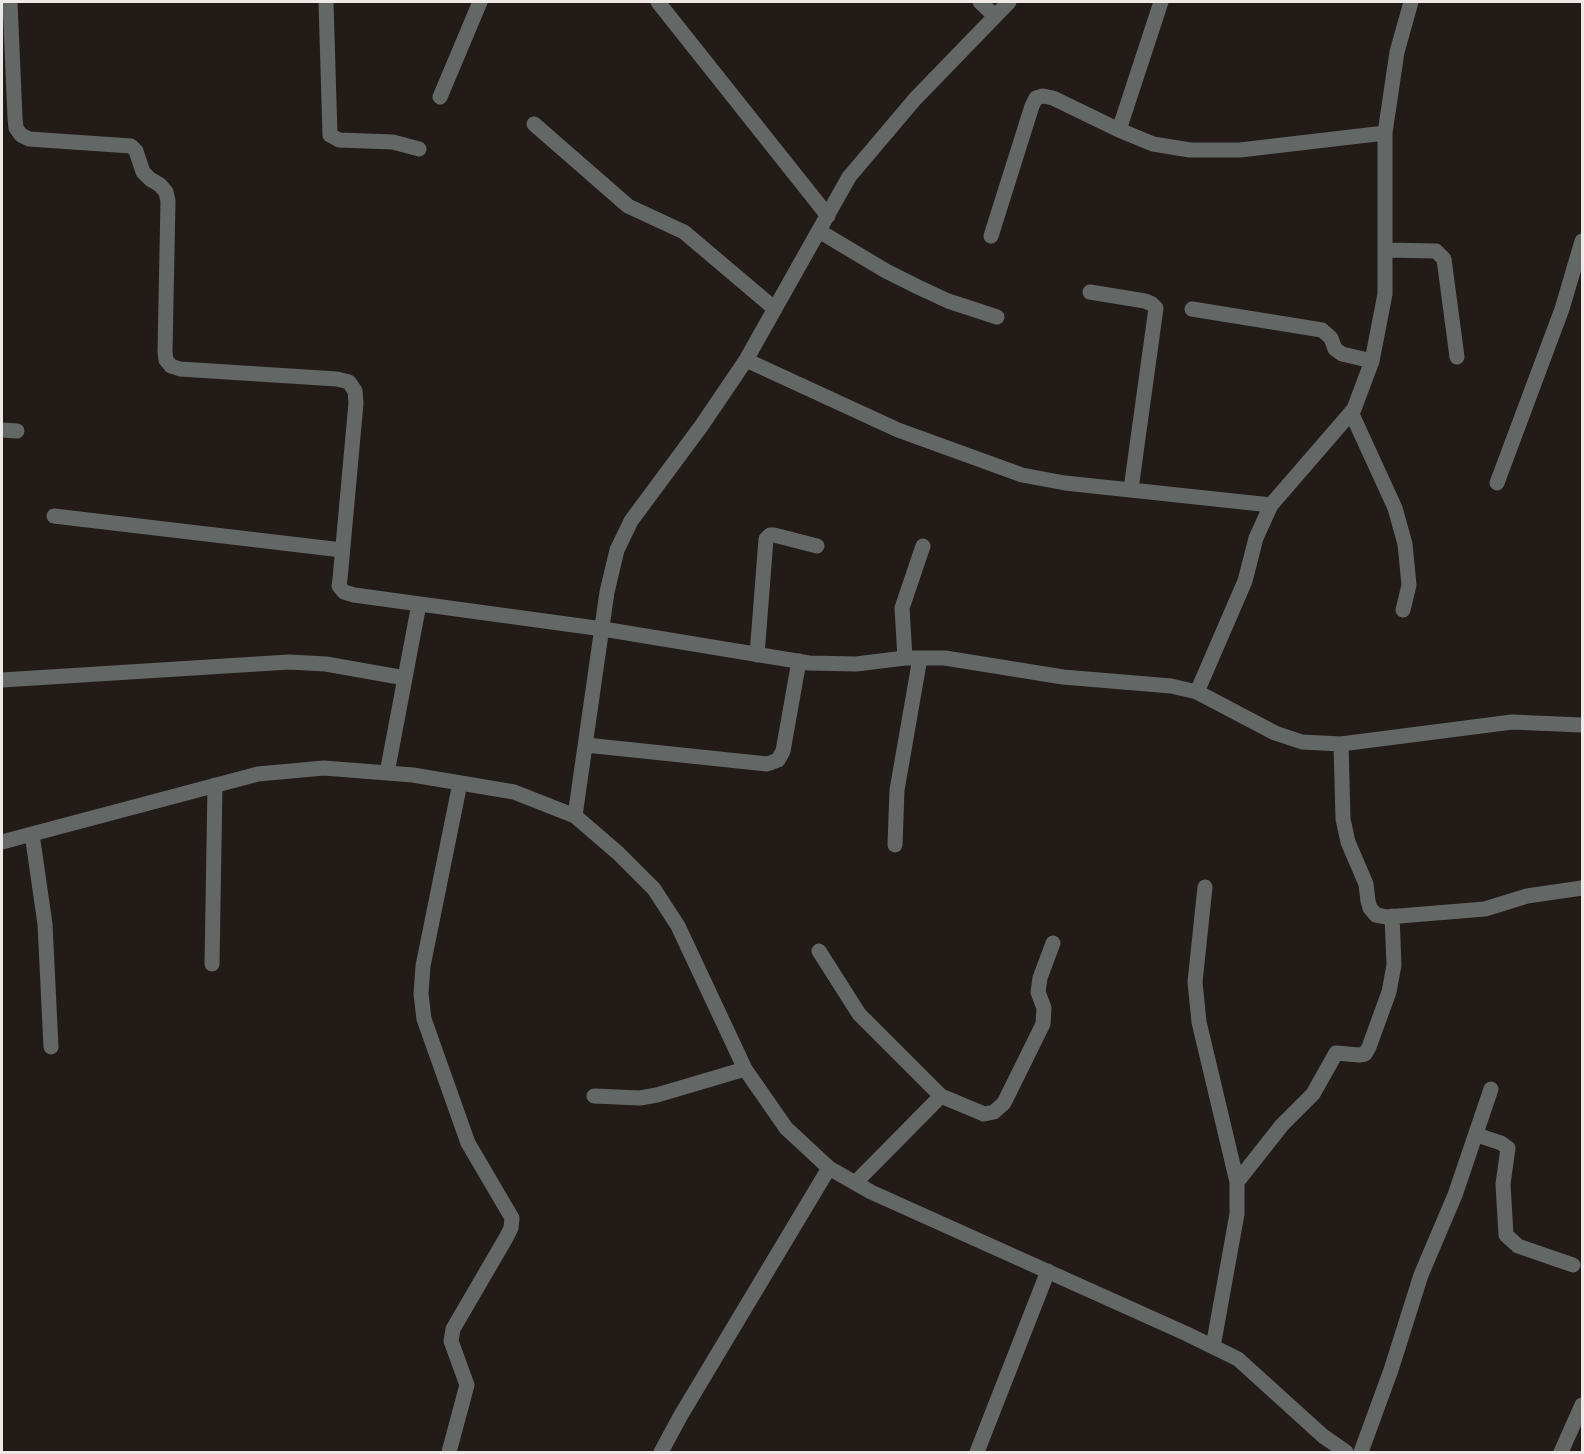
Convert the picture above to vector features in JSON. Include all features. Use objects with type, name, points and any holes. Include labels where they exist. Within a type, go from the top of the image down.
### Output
[{"type":"street","points":[[10,2],[15,118],[16,128],[21,135],[30,139],[131,146],[136,151],[143,172],[166,192],[168,201],[165,352],[166,360],[171,366],[180,369],[338,379],[349,382],[355,391],[356,403],[339,586],[344,592],[603,629],[799,661],[856,664],[913,658],[945,658],[1063,677],[1171,686],[1197,692],[1275,733],[1302,742],[1341,744],[1512,722],[1582,725]]},
{"type":"street","points":[[326,2],[330,135],[339,140],[393,142],[419,149]]},
{"type":"street","points":[[440,97],[480,2]]},
{"type":"street","points":[[658,2],[828,216]]},
{"type":"street","points":[[980,2],[995,16]]},
{"type":"street","points":[[575,816],[607,592],[617,550],[631,521],[702,425],[746,360],[849,177],[915,99],[1009,2]]},
{"type":"street","points":[[1119,130],[1161,2]]},
{"type":"street","points":[[1197,692],[1245,581],[1256,538],[1271,505],[1352,411],[1372,361],[1385,294],[1385,132],[1397,52],[1411,2]]},
{"type":"street","points":[[991,236],[1032,106],[1036,98],[1043,96],[1053,98],[1153,144],[1190,150],[1240,150],[1385,132]]},
{"type":"street","points":[[534,124],[628,206],[669,223],[684,232],[775,309]]},
{"type":"street","points":[[819,231],[886,271],[948,302],[997,317]]},
{"type":"street","points":[[1497,483],[1562,309],[1582,241]]},
{"type":"street","points":[[1386,250],[1436,251],[1441,254],[1444,260],[1457,357]]},
{"type":"street","points":[[1090,292],[1145,301],[1156,308],[1131,489]]},
{"type":"street","points":[[1192,309],[1322,330],[1330,338],[1335,350],[1342,354],[1372,361]]},
{"type":"street","points":[[746,360],[898,430],[1022,475],[1065,483],[1271,505]]},
{"type":"street","points":[[1352,411],[1395,508],[1405,544],[1409,585],[1403,610]]},
{"type":"street","points":[[54,516],[342,550]]},
{"type":"street","points":[[757,655],[766,539],[774,535],[817,546]]},
{"type":"street","points":[[895,845],[897,790],[913,658],[902,608],[923,546]]},
{"type":"street","points":[[387,773],[419,604]]},
{"type":"street","points":[[586,745],[766,764],[778,760],[783,751],[799,661]]},
{"type":"street","points":[[2,680],[289,662],[326,664],[405,678]]},
{"type":"street","points":[[1341,744],[1343,819],[1348,842],[1366,884],[1370,908],[1376,915],[1392,916],[1485,909],[1527,896],[1582,888]]},
{"type":"street","points":[[2,843],[215,784],[258,774],[324,768],[413,775],[514,792],[575,816],[618,853],[654,889],[678,926],[745,1069],[786,1128],[829,1168],[871,1192],[1238,1359],[1323,1436],[1346,1452]]},
{"type":"street","points":[[449,1452],[467,1385],[451,1341],[453,1329],[506,1238],[511,1228],[512,1218],[468,1143],[424,1019],[421,994],[423,966],[460,783]]},
{"type":"street","points":[[212,964],[215,784]]},
{"type":"street","points":[[32,834],[45,924],[51,1047]]},
{"type":"street","points":[[1205,887],[1195,982],[1199,1022],[1237,1182],[1237,1215],[1213,1347]]},
{"type":"street","points":[[1237,1182],[1282,1125],[1313,1094],[1336,1053],[1359,1055],[1365,1053],[1369,1047],[1389,992],[1394,965],[1392,916]]},
{"type":"street","points":[[819,951],[859,1014],[941,1096],[984,1113],[994,1112],[1004,1104],[1043,1024],[1044,1008],[1038,992],[1040,978],[1053,943]]},
{"type":"street","points":[[594,1096],[640,1098],[657,1095],[745,1069]]},
{"type":"street","points":[[1361,1452],[1391,1370],[1417,1284],[1455,1195],[1491,1089]]},
{"type":"street","points":[[855,1183],[941,1096]]},
{"type":"street","points":[[1477,1135],[1501,1143],[1508,1148],[1503,1184],[1506,1235],[1518,1246],[1573,1265]]},
{"type":"street","points":[[661,1452],[829,1168]]},
{"type":"street","points":[[977,1452],[1048,1271]]},
{"type":"street","points":[[1560,1452],[1582,1405]]}]
